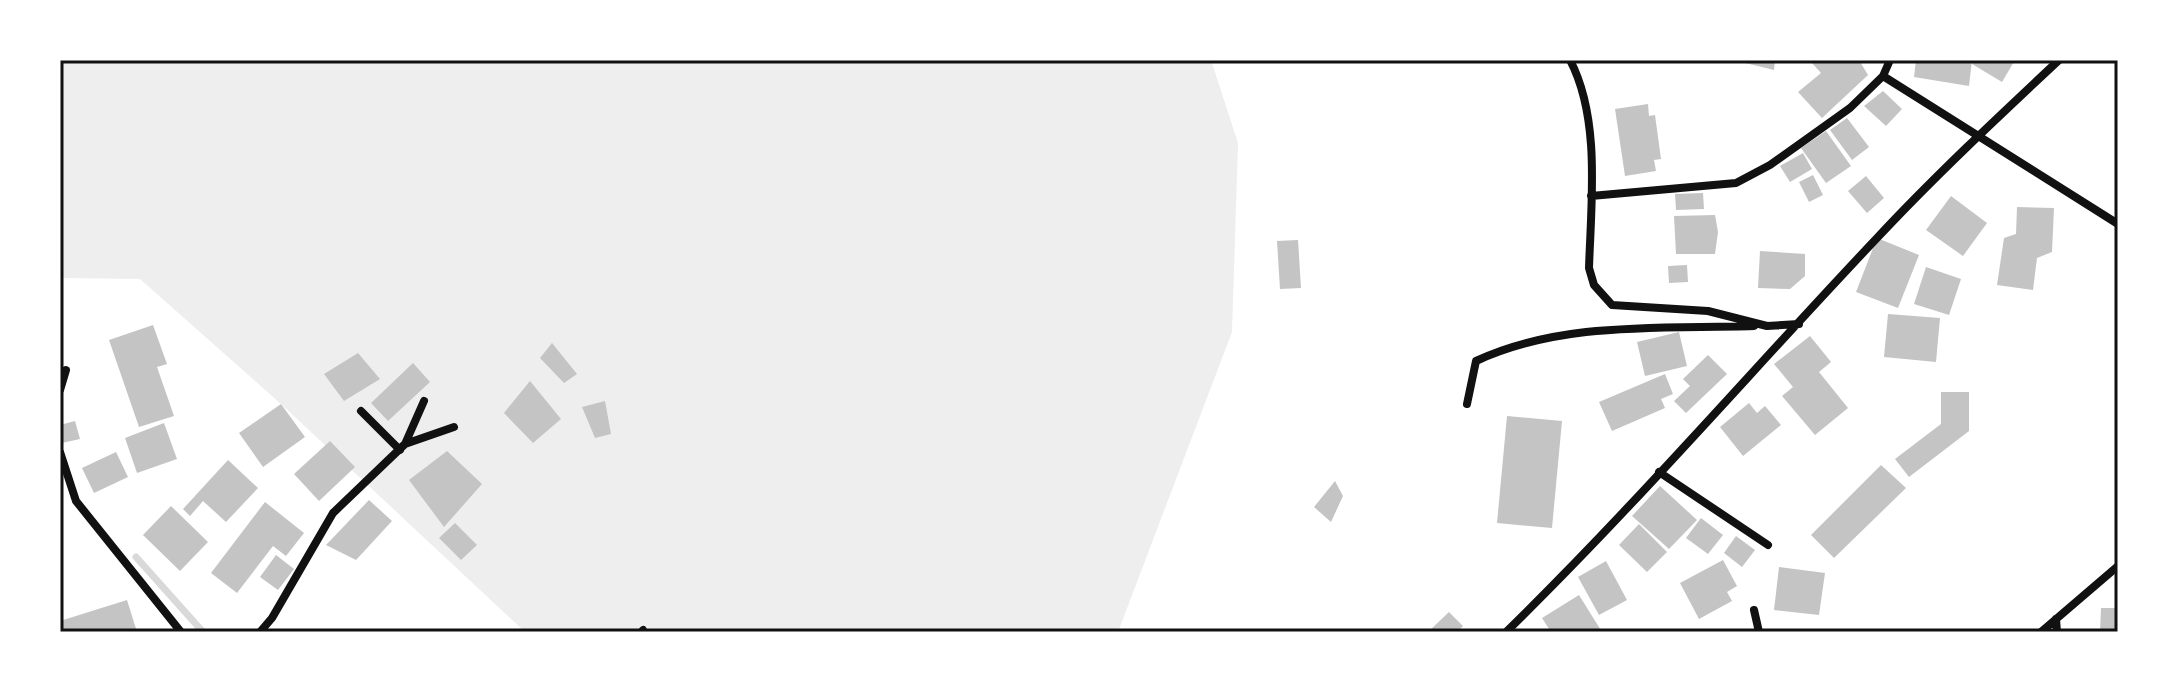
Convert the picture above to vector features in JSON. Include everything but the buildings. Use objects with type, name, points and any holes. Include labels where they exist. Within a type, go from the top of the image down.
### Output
[{"type":"street","points":[[1570,60],[1579,77],[1588,128],[1591,196],[1589,268],[1594,285],[1612,305],[1708,311],[1767,326]]},
{"type":"street","points":[[1591,196],[1736,183],[1770,165],[1850,108],[1883,76],[1890,60]]},
{"type":"street","points":[[1506,632],[1877,238],[2059,60]]},
{"type":"street","points":[[1883,76],[2118,224]]},
{"type":"street","points":[[1467,404],[1476,361],[1507,347],[1579,332],[1799,324]]},
{"type":"street","points":[[60,390],[66,370]]},
{"type":"street","points":[[260,632],[272,618],[333,513],[402,447],[424,401]]},
{"type":"street","points":[[361,411],[402,447]]},
{"type":"street","points":[[402,447],[454,427]]},
{"type":"street","points":[[60,452],[76,501],[181,632]]},
{"type":"street","points":[[1659,472],[1768,545]]},
{"type":"street","points":[[2041,632],[2118,566]]},
{"type":"street","points":[[1754,610],[1759,632]]},
{"type":"street","points":[[2056,619],[2057,632]]},
{"type":"shaded area","points":[[60,60],[1211,60],[1238,143],[1232,332],[1118,632],[525,632],[281,404],[140,279],[60,278]]},
{"type":"waterway","points":[[136,557],[203,632]]}]
